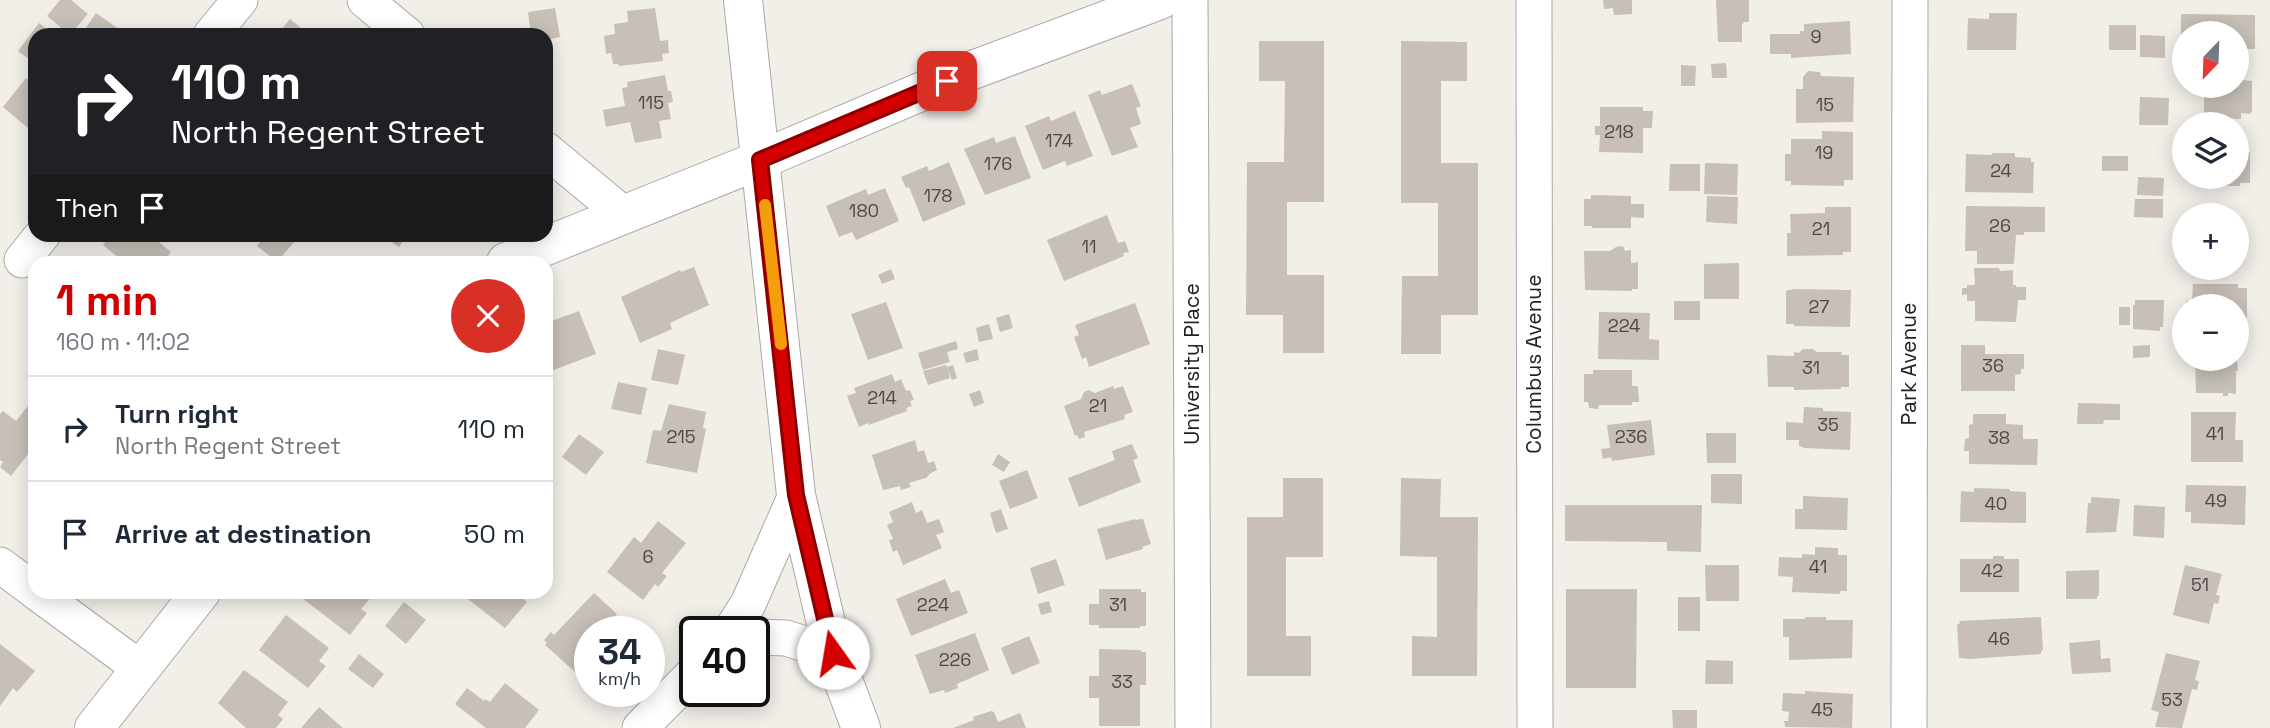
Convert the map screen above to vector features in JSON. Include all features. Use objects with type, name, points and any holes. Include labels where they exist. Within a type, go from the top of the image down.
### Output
[{"type":"street","points":[[217,28],[240,0]]},
{"type":"street","points":[[365,0],[399,28]]},
{"type":"street","points":[[743,0],[796,495],[833,653],[861,728]]},
{"type":"street","points":[[521,256],[760,160],[970,71],[1160,0]]},
{"type":"street","name":"University Place","points":[[1190,0],[1193,728]]},
{"type":"street","name":"Columbus Avenue","points":[[1534,0],[1535,728]]},
{"type":"street","name":"Park Avenue","points":[[1909,728],[1910,0]]},
{"type":"street","points":[[553,156],[623,214]]},
{"type":"street","points":[[740,616],[796,495]]},
{"type":"street","points":[[0,565],[28,585]]},
{"type":"street","points":[[47,599],[141,669]]},
{"type":"street","points":[[94,728],[196,599]]},
{"type":"street","points":[[770,638],[786,638],[833,653]]},
{"type":"street","points":[[640,728],[679,688]]},
{"type":"building","points":[[60,0],[71,0],[88,14],[76,28],[62,28],[47,16]]},
{"type":"building","points":[[1603,0],[1632,0],[1632,14],[1614,15],[1613,8],[1604,9]]},
{"type":"building","points":[[1716,0],[1749,0],[1749,22],[1742,25],[1742,42],[1718,42]]},
{"type":"building","points":[[555,8],[560,37],[553,38],[553,28],[530,28],[528,12]]},
{"type":"building","points":[[655,8],[660,41],[668,40],[669,53],[662,54],[663,61],[619,66],[613,64],[611,53],[606,54],[604,36],[615,34],[614,24],[628,22],[627,11]]},
{"type":"building","points":[[96,13],[117,28],[86,28]]},
{"type":"building","points":[[1989,13],[2017,13],[2016,50],[1967,50],[1968,18],[1989,19]]},
{"type":"building","points":[[2181,14],[2255,15],[2255,49],[2249,49],[2249,21],[2181,21]]},
{"type":"building","points":[[290,19],[301,28],[283,28]]},
{"type":"building","points":[[1850,21],[1851,54],[1791,58],[1791,54],[1770,54],[1770,34],[1800,34],[1800,31],[1804,31],[1804,24]]},
{"type":"building","points":[[2109,25],[2136,25],[2136,50],[2109,50]]},
{"type":"building","points":[[2140,35],[2165,36],[2165,58],[2140,57]]},
{"type":"building","points":[[28,38],[28,59],[18,51]]},
{"type":"building","points":[[1259,41],[1324,41],[1324,202],[1287,202],[1287,275],[1324,275],[1324,353],[1283,353],[1283,315],[1246,315],[1247,162],[1284,162],[1285,81],[1259,81]]},
{"type":"building","points":[[1401,41],[1467,42],[1467,81],[1441,81],[1441,163],[1478,163],[1478,315],[1441,315],[1441,354],[1401,354],[1402,276],[1438,276],[1438,203],[1401,203]]},
{"type":"building","points":[[1726,63],[1727,78],[1712,78],[1711,64]]},
{"type":"building","points":[[1681,65],[1696,66],[1695,86],[1681,86]]},
{"type":"building","points":[[1808,71],[1820,72],[1821,76],[1854,77],[1853,122],[1796,123],[1796,89],[1803,89],[1803,77]]},
{"type":"building","points":[[665,75],[673,102],[668,103],[671,119],[659,121],[662,138],[635,143],[630,122],[606,127],[603,110],[625,106],[622,88],[628,87],[627,82]]},
{"type":"building","points":[[26,78],[28,80],[28,128],[3,107]]},
{"type":"building","points":[[2249,81],[2252,81],[2250,114],[2204,112],[2204,98],[2249,98]]},
{"type":"building","points":[[1132,84],[1141,106],[1136,108],[1141,124],[1130,128],[1138,147],[1112,156],[1088,95],[1100,90],[1102,95]]},
{"type":"building","points":[[2140,97],[2169,98],[2168,125],[2139,125]]},
{"type":"building","points":[[1600,107],[1643,107],[1643,111],[1653,111],[1652,128],[1643,128],[1643,153],[1599,152],[1600,135],[1595,135],[1595,126],[1600,126]]},
{"type":"building","points":[[1075,111],[1093,156],[1067,166],[1065,161],[1043,170],[1025,126],[1049,116],[1051,121]]},
{"type":"building","points":[[1822,131],[1853,132],[1853,180],[1844,180],[1844,186],[1791,185],[1791,181],[1785,181],[1785,154],[1791,154],[1791,139],[1822,139]]},
{"type":"building","points":[[1015,136],[1031,178],[985,195],[964,149],[994,137],[996,143]]},
{"type":"building","points":[[2249,152],[2250,152],[2249,183]]},
{"type":"building","points":[[2015,153],[2015,157],[2031,158],[2031,162],[2034,162],[2033,193],[1965,192],[1966,154]]},
{"type":"building","points":[[2102,156],[2128,156],[2128,171],[2102,171]]},
{"type":"building","points":[[949,162],[966,204],[923,222],[909,187],[906,188],[901,177],[927,166],[929,171]]},
{"type":"building","points":[[1705,163],[1738,164],[1737,195],[1704,194]]},
{"type":"building","points":[[1670,164],[1700,164],[1700,191],[1669,191]]},
{"type":"building","points":[[2138,177],[2164,178],[2163,196],[2137,195]]},
{"type":"building","points":[[885,188],[899,221],[856,240],[852,232],[839,237],[826,206],[866,189],[868,195]]},
{"type":"building","points":[[1591,195],[1631,196],[1631,204],[1644,204],[1644,218],[1631,217],[1631,228],[1584,226],[1584,199],[1591,199]]},
{"type":"building","points":[[1707,196],[1738,197],[1737,224],[1706,222]]},
{"type":"building","points":[[2135,199],[2163,199],[2163,218],[2134,217]]},
{"type":"building","points":[[1966,206],[2045,207],[2045,232],[2024,232],[2024,235],[2016,235],[2014,264],[1977,264],[1977,251],[1965,251]]},
{"type":"building","points":[[1825,207],[1851,207],[1851,252],[1843,252],[1843,255],[1787,256],[1787,233],[1791,233],[1790,214],[1825,213]]},
{"type":"building","points":[[1107,215],[1118,243],[1125,241],[1129,252],[1064,281],[1047,240]]},
{"type":"building","points":[[105,242],[159,242],[171,252],[168,256],[117,256],[103,245]]},
{"type":"building","points":[[260,242],[294,242],[282,256],[270,256],[257,246]]},
{"type":"building","points":[[1623,246],[1625,251],[1631,250],[1631,263],[1638,262],[1638,289],[1585,290],[1584,251],[1610,251]]},
{"type":"building","points":[[1739,263],[1739,299],[1704,299],[1704,264]]},
{"type":"building","points":[[694,267],[709,305],[670,323],[672,329],[640,343],[621,297],[680,270],[681,272]]},
{"type":"building","points":[[1974,268],[2013,270],[2013,285],[2026,287],[2026,300],[2018,300],[2016,322],[1975,321],[1975,301],[1967,301],[1967,294],[1962,295],[1962,288],[1975,285]]},
{"type":"building","points":[[891,269],[895,279],[882,284],[878,275]]},
{"type":"building","points":[[2193,284],[2238,284],[2238,288],[2247,288],[2247,294],[2192,294]]},
{"type":"building","points":[[1851,290],[1850,327],[1786,324],[1786,291]]},
{"type":"building","points":[[2135,300],[2164,300],[2163,327],[2160,327],[2160,331],[2133,329]]},
{"type":"building","points":[[1674,301],[1700,301],[1700,320],[1674,320]]},
{"type":"building","points":[[886,302],[903,348],[868,360],[851,314]]},
{"type":"building","points":[[1135,303],[1150,344],[1089,367],[1086,357],[1082,359],[1074,337],[1079,335],[1075,325]]},
{"type":"building","points":[[2119,307],[2130,307],[2130,325],[2119,325]]},
{"type":"building","points":[[579,311],[596,354],[553,370],[553,320]]},
{"type":"building","points":[[1599,312],[1650,313],[1649,339],[1659,340],[1659,360],[1598,359]]},
{"type":"building","points":[[1009,314],[1013,328],[1000,332],[996,318]]},
{"type":"building","points":[[989,324],[993,339],[979,342],[976,328]]},
{"type":"building","points":[[956,341],[958,349],[947,352],[950,362],[923,370],[918,353]]},
{"type":"building","points":[[1961,345],[1985,345],[1985,354],[2024,354],[2024,369],[2021,369],[2021,374],[2015,375],[2015,391],[1961,391]]},
{"type":"building","points":[[2150,345],[2150,357],[2133,358],[2133,346]]},
{"type":"building","points":[[658,349],[685,355],[678,385],[651,380]]},
{"type":"building","points":[[977,349],[979,360],[966,363],[963,353]]},
{"type":"building","points":[[1803,349],[1849,355],[1849,387],[1794,390],[1794,387],[1768,387],[1767,355],[1794,356],[1794,352],[1799,353]]},
{"type":"building","points":[[953,365],[957,378],[952,380],[948,369],[950,378],[928,385],[923,371]]},
{"type":"building","points":[[1593,370],[1632,370],[1632,386],[1638,386],[1639,402],[1632,402],[1632,405],[1599,405],[1598,409],[1589,408],[1588,402],[1584,402],[1584,374],[1593,374]]},
{"type":"building","points":[[2195,371],[2236,371],[2236,394],[2228,393],[2228,396],[2223,396],[2223,393],[2196,393]]},
{"type":"building","points":[[892,374],[895,382],[901,379],[906,391],[910,390],[914,400],[910,401],[912,406],[906,408],[907,411],[859,427],[847,396],[856,393],[854,388]]},
{"type":"building","points":[[618,382],[647,388],[641,415],[611,409]]},
{"type":"building","points":[[1113,386],[1114,389],[1123,386],[1133,412],[1124,415],[1125,419],[1084,432],[1085,437],[1079,439],[1075,436],[1064,406],[1081,399],[1084,392],[1089,390],[1095,393]]},
{"type":"building","points":[[980,390],[984,403],[974,407],[969,394]]},
{"type":"building","points":[[2078,403],[2120,404],[2120,420],[2104,420],[2103,424],[2077,424]]},
{"type":"building","points":[[669,404],[706,412],[703,428],[706,429],[697,473],[646,463],[653,430],[661,431]]},
{"type":"building","points":[[28,406],[28,454],[11,476],[0,467],[3,462],[0,460],[0,414],[3,411],[16,421]]},
{"type":"building","points":[[1804,407],[1851,412],[1850,450],[1805,448],[1799,446],[1799,440],[1786,440],[1786,422],[1803,423]]},
{"type":"building","points":[[2191,412],[2236,412],[2235,440],[2243,440],[2243,462],[2191,462]]},
{"type":"building","points":[[1973,414],[2006,414],[2006,424],[2023,425],[2023,439],[2038,439],[2037,465],[1969,464],[1969,451],[1964,451],[1965,439],[1969,438],[1969,425],[1973,424]]},
{"type":"building","points":[[1651,420],[1655,455],[1612,461],[1611,457],[1603,459],[1601,449],[1610,448],[1607,425]]},
{"type":"building","points":[[1706,433],[1736,433],[1736,463],[1707,463]]},
{"type":"building","points":[[579,434],[604,452],[586,475],[562,457]]},
{"type":"building","points":[[915,440],[918,452],[924,450],[928,463],[934,461],[937,470],[926,478],[909,483],[911,487],[901,490],[900,486],[883,490],[872,455]]},
{"type":"building","points":[[1132,444],[1138,458],[1133,460],[1141,482],[1079,507],[1068,478],[1115,460],[1112,451]]},
{"type":"building","points":[[998,454],[1010,462],[1004,472],[992,465]]},
{"type":"building","points":[[1027,470],[1038,498],[1010,509],[999,481]]},
{"type":"building","points":[[1711,474],[1742,474],[1742,504],[1711,503]]},
{"type":"building","points":[[1283,478],[1323,478],[1323,557],[1286,557],[1286,636],[1311,636],[1311,676],[1247,676],[1247,517],[1283,517]]},
{"type":"building","points":[[1401,478],[1441,479],[1440,517],[1478,517],[1477,676],[1412,676],[1412,636],[1437,637],[1437,557],[1400,556]]},
{"type":"building","points":[[2186,485],[2246,486],[2245,525],[2191,523],[2191,512],[2185,512]]},
{"type":"building","points":[[1974,488],[2026,492],[2026,523],[1960,522],[1961,491],[1974,492]]},
{"type":"building","points":[[1803,496],[1848,498],[1847,530],[1795,529],[1795,509],[1803,509]]},
{"type":"building","points":[[2091,497],[2120,499],[2116,532],[2086,533],[2088,503],[2091,503]]},
{"type":"building","points":[[912,502],[916,513],[922,510],[927,523],[939,519],[944,532],[936,535],[942,548],[903,565],[897,550],[893,552],[889,540],[893,539],[887,525],[893,522],[889,512]]},
{"type":"building","points":[[1565,505],[1702,505],[1701,552],[1667,551],[1667,542],[1565,541]]},
{"type":"building","points":[[2134,505],[2165,507],[2164,538],[2133,536]]},
{"type":"building","points":[[1001,509],[1008,529],[996,533],[990,513]]},
{"type":"building","points":[[1143,519],[1151,544],[1106,560],[1097,529]]},
{"type":"building","points":[[658,521],[686,543],[662,573],[667,576],[658,587],[655,584],[643,600],[607,572],[634,537],[641,543]]},
{"type":"building","points":[[1815,547],[1838,548],[1838,555],[1847,555],[1847,591],[1840,591],[1840,594],[1792,592],[1793,577],[1778,576],[1779,557],[1802,558],[1802,554],[1815,555]]},
{"type":"building","points":[[1993,556],[2019,559],[2019,592],[1960,592],[1960,559],[1993,559]]},
{"type":"building","points":[[1056,559],[1065,585],[1038,594],[1030,568]]},
{"type":"building","points":[[1705,565],[1739,565],[1739,601],[1706,601]]},
{"type":"building","points":[[2185,565],[2222,574],[2216,595],[2220,596],[2218,604],[2214,603],[2209,624],[2173,615]]},
{"type":"building","points":[[2099,570],[2097,599],[2066,599],[2066,571]]},
{"type":"building","points":[[945,579],[951,593],[959,590],[968,613],[911,636],[896,599]]},
{"type":"building","points":[[1099,589],[1141,589],[1141,592],[1146,592],[1146,626],[1099,628],[1099,625],[1089,625],[1089,604],[1099,604]]},
{"type":"building","points":[[1566,589],[1637,589],[1636,688],[1566,688]]},
{"type":"building","points":[[594,593],[617,614],[574,616],[574,671],[545,645],[547,643],[544,640],[551,632],[554,635]]},
{"type":"building","points":[[1678,597],[1700,597],[1700,631],[1678,631]]},
{"type":"building","points":[[303,599],[369,599],[361,609],[367,613],[350,635]]},
{"type":"building","points":[[468,599],[523,599],[527,602],[505,628]]},
{"type":"building","points":[[1049,601],[1052,612],[1041,615],[1038,604]]},
{"type":"building","points":[[404,602],[426,620],[406,644],[385,626]]},
{"type":"building","points":[[286,615],[329,648],[319,661],[326,666],[308,688],[259,650]]},
{"type":"building","points":[[1805,617],[1853,620],[1852,658],[1789,660],[1789,637],[1783,637],[1783,619]]},
{"type":"building","points":[[2041,617],[2041,654],[1959,658],[1959,621]]},
{"type":"building","points":[[975,633],[989,670],[957,684],[958,688],[945,693],[944,690],[930,694],[915,655]]},
{"type":"building","points":[[1029,636],[1040,663],[1012,675],[1001,648]]},
{"type":"building","points":[[2100,640],[2101,659],[2110,658],[2111,672],[2072,674],[2069,643]]},
{"type":"building","points":[[0,644],[35,671],[17,692],[13,688],[0,706]]},
{"type":"building","points":[[1099,649],[1146,652],[1146,685],[1140,685],[1140,726],[1099,726],[1099,698],[1089,698],[1089,676],[1099,676]]},
{"type":"building","points":[[2166,653],[2200,661],[2195,680],[2199,681],[2197,690],[2192,689],[2182,728],[2155,727],[2159,712],[2151,710]]},
{"type":"building","points":[[359,654],[384,674],[373,688],[348,669]]},
{"type":"building","points":[[1706,660],[1733,661],[1733,684],[1705,684]]},
{"type":"building","points":[[244,670],[288,702],[278,715],[283,719],[276,728],[246,728],[218,703]]},
{"type":"building","points":[[505,683],[539,710],[525,728],[486,728],[455,704],[467,688],[484,701],[485,699],[490,702]]},
{"type":"building","points":[[1805,691],[1853,694],[1852,728],[1785,727],[1784,721],[1788,721],[1789,712],[1782,711],[1783,693],[1805,694]]},
{"type":"building","points":[[319,707],[343,728],[301,728]]},
{"type":"building","points":[[1672,710],[1697,710],[1697,728],[1673,728]]},
{"type":"building","points":[[991,711],[998,722],[1020,713],[1026,728],[953,728],[974,720],[973,717]]},
{"type":"slow traffic","points":[[765,205],[781,344]]},
{"type":"route","points":[[833,653],[796,495],[760,160],[947,81]]}]
